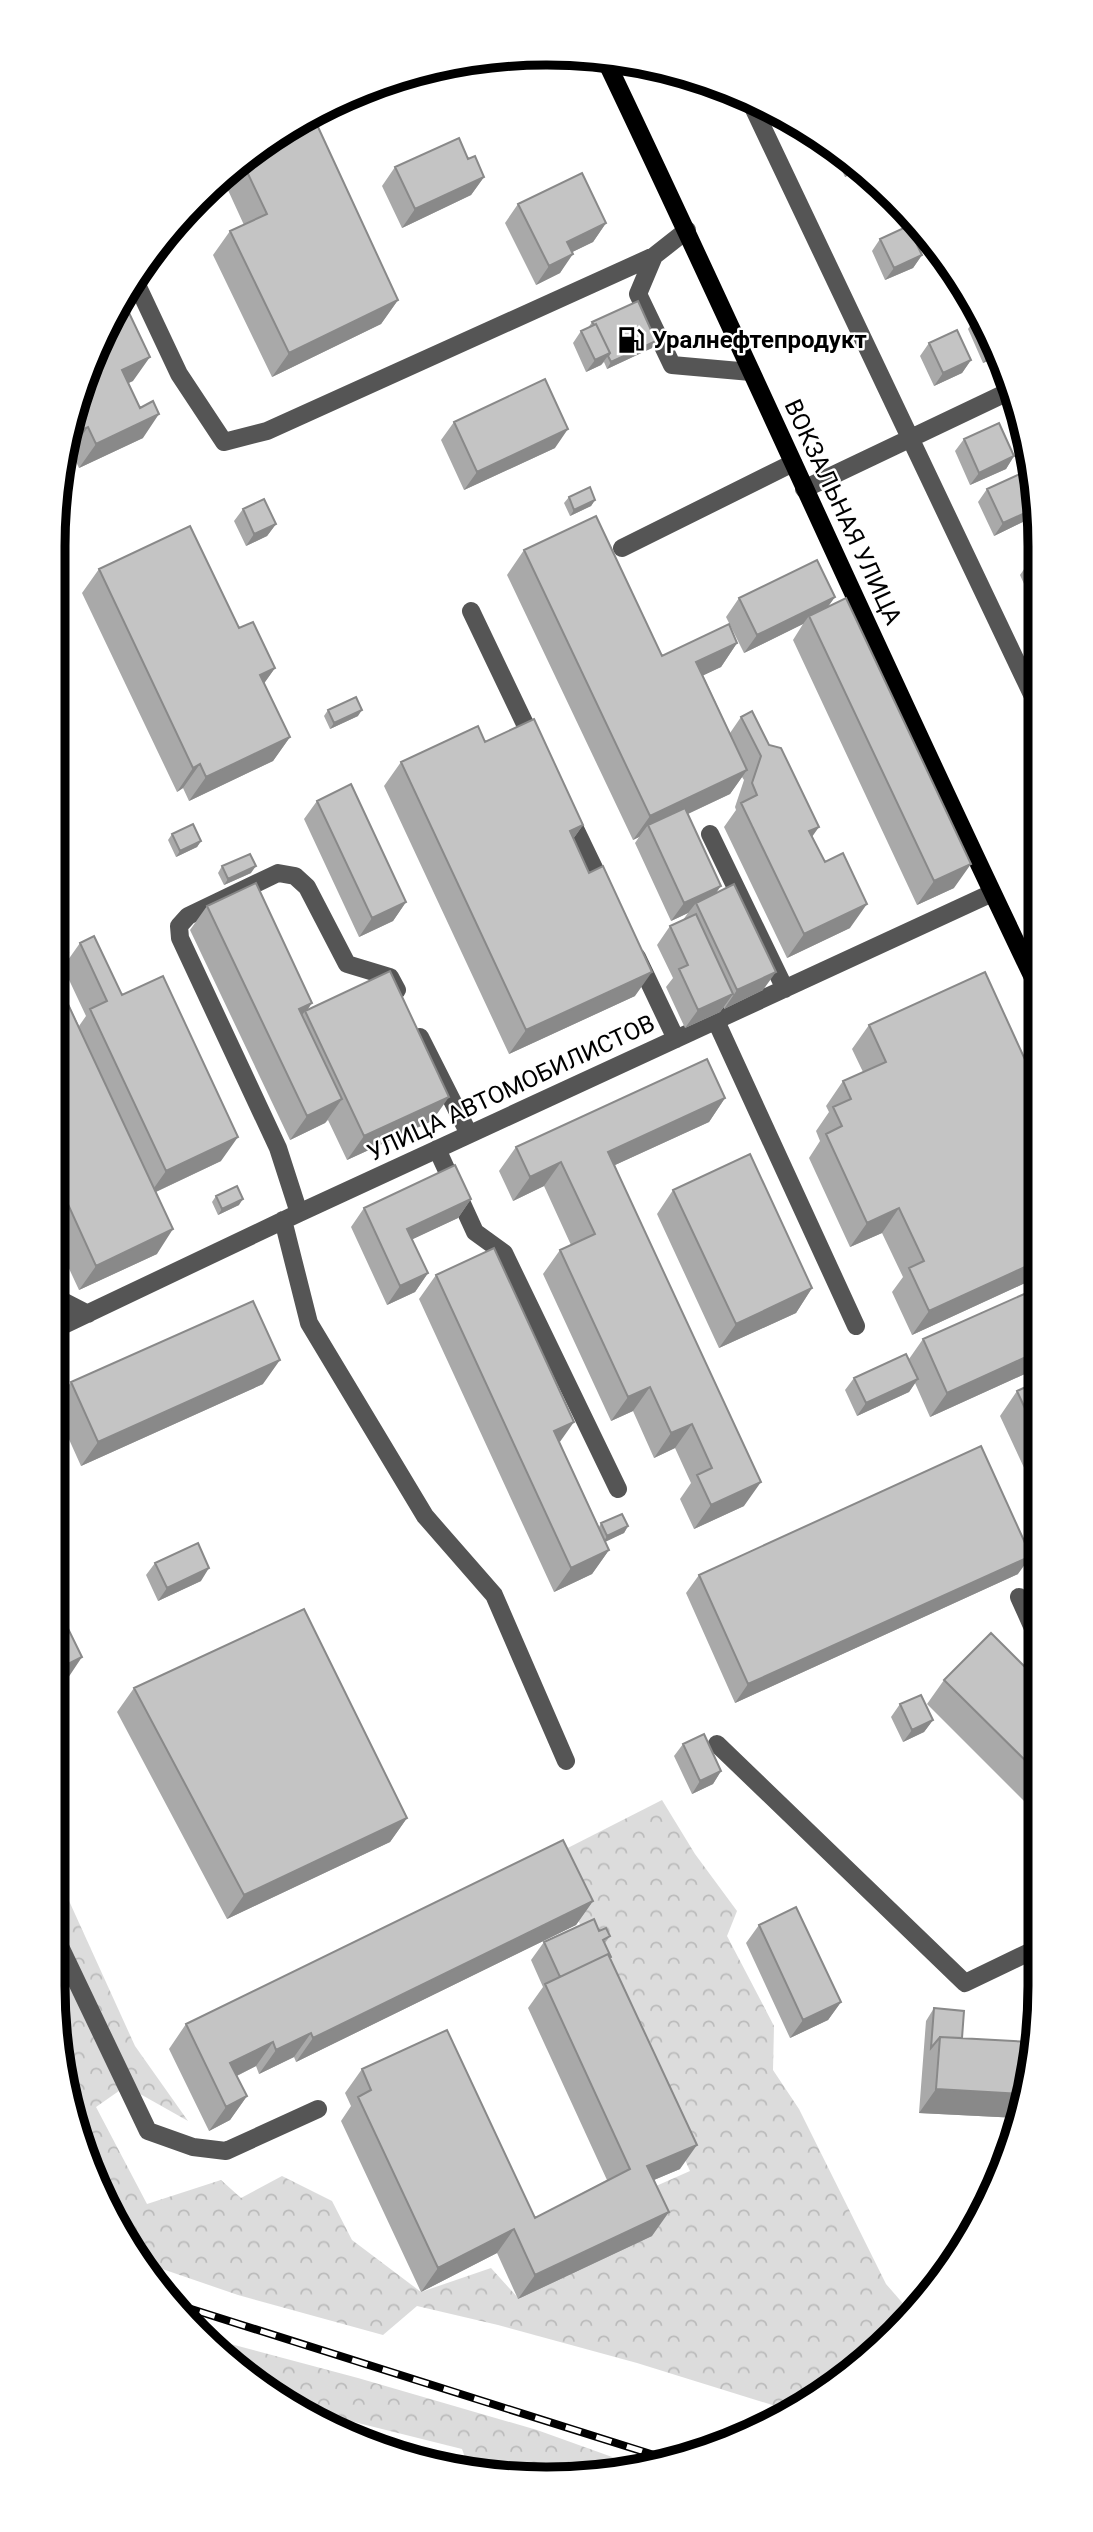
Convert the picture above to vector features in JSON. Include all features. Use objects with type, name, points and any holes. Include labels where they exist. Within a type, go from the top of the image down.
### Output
[{"type":"main road","name":"ВОКЗАЛЬНАЯ УЛИЦА","points":[[610,69],[1028,967]]},
{"type":"street","points":[[755,112],[1028,686]]},
{"type":"street","points":[[139,290],[179,374],[224,442],[267,431],[654,256],[687,230]]},
{"type":"street","points":[[654,256],[638,294],[671,365],[751,372]]},
{"type":"street","points":[[804,489],[1004,394]]},
{"type":"street","points":[[622,548],[793,463]]},
{"type":"street","points":[[471,611],[543,762]]},
{"type":"street","points":[[561,800],[616,913]]},
{"type":"street","points":[[710,834],[785,989]]},
{"type":"street","points":[[402,1001],[390,977],[347,964],[307,887],[295,876],[278,873],[188,916],[179,926],[180,938],[278,1148],[309,1323],[425,1516],[494,1595],[566,1761]]},
{"type":"street","name":"УЛИЦА АВТОМОБИЛИСТОВ","points":[[65,1324],[992,893]]},
{"type":"street","points":[[628,938],[676,1039]]},
{"type":"street","points":[[716,1021],[856,1326]]},
{"type":"street","points":[[414,1026],[469,1134]]},
{"type":"street","points":[[437,1149],[475,1232],[504,1253],[618,1489]]},
{"type":"street","points":[[65,1302],[88,1314]]},
{"type":"street","points":[[1019,1597],[1028,1617]]},
{"type":"street","points":[[717,1744],[965,1983],[1028,1953]]},
{"type":"street","points":[[65,1959],[148,2130],[193,2147],[226,2151],[318,2109]]},
{"type":"green space","points":[[662,1800],[695,1854],[737,1911],[727,1936],[774,2026],[773,2070],[799,2109],[886,2284],[906,2307],[840,2368],[779,2407],[637,2363],[417,2306],[383,2335],[238,2295],[155,2267],[129,2226],[101,2170],[81,2110],[69,2048],[65,1986],[65,1892],[135,2046],[188,2121],[126,2086],[96,2107],[147,2204],[221,2180],[241,2198],[282,2176],[332,2201],[352,2240],[421,2292],[491,2268],[519,2299],[647,2190],[690,2171],[550,1857]]},
{"type":"green space","points":[[223,2342],[537,2430],[624,2461],[578,2466],[515,2466],[466,2460],[462,2449],[329,2416],[253,2368]]},
{"type":"building","points":[[316,123],[398,300],[289,353],[230,231],[267,214],[246,170]]},
{"type":"building","points":[[459,138],[468,159],[475,156],[484,177],[415,209],[395,167]]},
{"type":"building","points":[[582,173],[606,223],[567,242],[573,254],[549,266],[518,204]]},
{"type":"building","points":[[907,227],[922,255],[894,268],[880,239]]},
{"type":"building","points":[[638,301],[656,341],[611,362],[608,356],[610,353],[596,324],[592,322]]},
{"type":"building","points":[[127,309],[150,357],[122,370],[140,408],[153,401],[159,414],[96,444],[88,427],[79,431],[101,362]]},
{"type":"building","points":[[596,324],[610,353],[595,360],[581,331]]},
{"type":"building","points":[[957,330],[971,360],[943,373],[929,343]]},
{"type":"building","points":[[545,379],[568,429],[477,472],[454,422]]},
{"type":"building","points":[[999,423],[1014,456],[979,473],[964,439]]},
{"type":"building","points":[[1022,473],[1027,512],[1003,523],[987,489]]},
{"type":"building","points":[[590,487],[595,500],[574,510],[569,497]]},
{"type":"building","points":[[264,499],[276,524],[254,534],[243,509]]},
{"type":"building","points":[[596,516],[662,656],[729,624],[737,643],[696,662],[747,770],[650,816],[524,550]]},
{"type":"building","points":[[190,526],[239,628],[253,622],[275,668],[260,675],[290,737],[206,777],[200,764],[193,768],[99,569]]},
{"type":"building","points":[[817,560],[835,597],[757,635],[739,598]]},
{"type":"building","points":[[846,598],[971,864],[934,881],[809,616]]},
{"type":"building","points":[[356,697],[362,710],[334,723],[328,710]]},
{"type":"building","points":[[752,711],[769,745],[781,748],[819,827],[809,831],[825,862],[843,853],[867,904],[804,934],[741,803],[757,795],[752,783],[761,756],[741,717]]},
{"type":"building","points":[[534,719],[583,825],[570,831],[589,873],[603,866],[652,972],[526,1030],[401,762],[478,726],[485,742]]},
{"type":"building","points":[[351,784],[406,902],[372,918],[317,801]]},
{"type":"building","points":[[685,808],[721,886],[684,903],[648,825]]},
{"type":"building","points":[[193,824],[201,841],[180,851],[172,834]]},
{"type":"building","points":[[250,854],[256,866],[228,879],[222,866]]},
{"type":"building","points":[[256,883],[312,1003],[299,1009],[342,1099],[307,1116],[207,906]]},
{"type":"building","points":[[734,884],[776,972],[737,990],[696,903]]},
{"type":"building","points":[[696,914],[733,994],[698,1010],[679,969],[688,965],[670,926]]},
{"type":"building","points":[[94,936],[122,995],[163,976],[238,1137],[166,1171],[90,1009],[107,1001],[80,943]]},
{"type":"building","points":[[390,971],[449,1097],[364,1136],[305,1011]]},
{"type":"building","points":[[985,972],[1028,1066],[1028,1266],[929,1311],[909,1268],[924,1261],[899,1208],[867,1223],[826,1134],[842,1126],[833,1107],[851,1099],[843,1081],[886,1062],[869,1025]]},
{"type":"building","points":[[65,998],[173,1229],[96,1266],[67,1202],[65,1203]]},
{"type":"building","points":[[707,1059],[725,1098],[608,1152],[761,1482],[711,1505],[697,1475],[712,1468],[692,1424],[671,1433],[650,1387],[628,1397],[560,1250],[595,1234],[561,1162],[530,1177],[516,1147]]},
{"type":"building","points":[[750,1154],[812,1288],[736,1324],[673,1190]]},
{"type":"building","points":[[455,1165],[471,1199],[407,1229],[428,1273],[400,1286],[364,1208]]},
{"type":"building","points":[[237,1186],[243,1199],[222,1209],[216,1196]]},
{"type":"building","points":[[494,1248],[574,1422],[554,1431],[609,1550],[571,1568],[436,1275]]},
{"type":"building","points":[[1028,1292],[1028,1356],[947,1393],[923,1339]]},
{"type":"building","points":[[253,1301],[280,1360],[98,1442],[71,1382]]},
{"type":"building","points":[[906,1354],[918,1379],[866,1403],[854,1378]]},
{"type":"building","points":[[1028,1386],[1028,1415],[1017,1391]]},
{"type":"building","points":[[981,1446],[1028,1549],[1028,1557],[748,1684],[699,1575]]},
{"type":"building","points":[[622,1514],[628,1526],[607,1536],[601,1523]]},
{"type":"building","points":[[198,1543],[209,1568],[167,1588],[155,1563]]},
{"type":"building","points":[[304,1609],[407,1818],[244,1895],[134,1688]]},
{"type":"building","points":[[65,1622],[82,1657],[65,1666]]},
{"type":"building","points":[[991,1633],[1028,1670],[1028,1763],[944,1680]]},
{"type":"building","points":[[921,1695],[933,1720],[912,1730],[900,1704]]},
{"type":"building","points":[[704,1734],[721,1771],[700,1781],[683,1744]]},
{"type":"building","points":[[563,1840],[593,1901],[313,2038],[311,2033],[276,2050],[273,2042],[230,2063],[247,2096],[226,2107],[186,2024]]},
{"type":"building","points":[[796,1907],[841,2002],[803,2020],[759,1925]]},
{"type":"building","points":[[594,1919],[599,1931],[606,1928],[610,1936],[603,1940],[611,1957],[608,1954],[560,1977],[544,1942]]},
{"type":"building","points":[[608,1954],[697,2145],[647,2166],[669,2212],[535,2275],[514,2229],[438,2268],[358,2097],[371,2090],[362,2069],[447,2030],[535,2218],[630,2169],[545,1984]]},
{"type":"building","points":[[934,2008],[964,2011],[962,2038],[940,2037],[931,2048]]},
{"type":"building","points":[[940,2037],[1025,2042],[1016,2094],[936,2089]]},
{"type":"railway","points":[[189,2308],[654,2455]]},
{"type":"place","name":"Уралнефтепродукт","points":[[631,340]]}]
